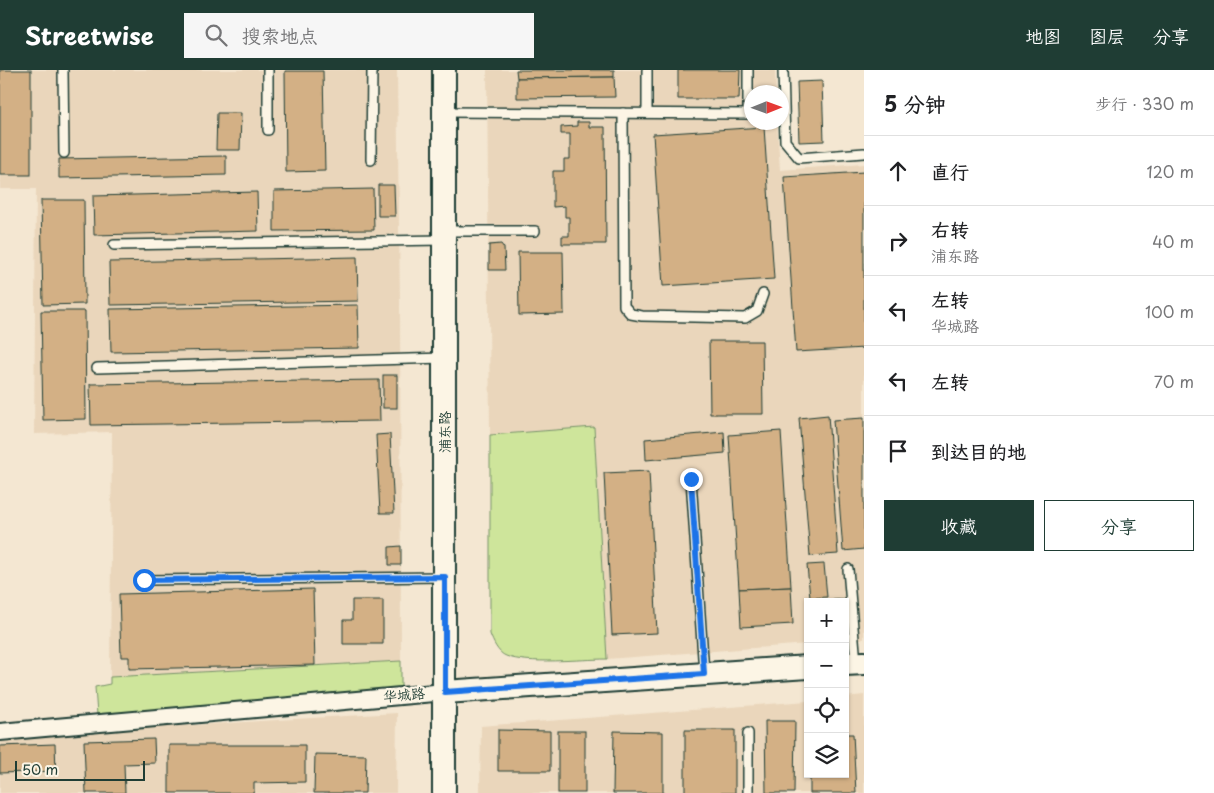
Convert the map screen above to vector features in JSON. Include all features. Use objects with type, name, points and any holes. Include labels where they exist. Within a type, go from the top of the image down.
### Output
[{"type":"street","name":"浦东路","points":[[444,70],[444,793]]},
{"type":"street","name":"华城路","points":[[0,732],[445,692],[804,667]]},
{"type":"lane","points":[[63,70],[64,153]]},
{"type":"lane","points":[[268,70],[268,130]]},
{"type":"lane","points":[[371,160],[372,70]]},
{"type":"lane","points":[[647,70],[647,113]]},
{"type":"lane","points":[[444,112],[748,114],[748,70]]},
{"type":"lane","points":[[783,70],[785,141],[799,158],[864,153]]},
{"type":"lane","points":[[623,113],[624,306],[631,314],[642,316],[745,318],[757,312],[762,294]]},
{"type":"lane","points":[[114,245],[444,236],[535,231]]},
{"type":"lane","points":[[97,368],[444,358]]},
{"type":"lane","points":[[691,479],[704,674]]},
{"type":"lane","points":[[848,569],[855,663]]},
{"type":"lane","points":[[144,580],[445,577]]},
{"type":"lane","points":[[748,733],[748,793]]},
{"type":"shaded area","points":[[0,70],[397,70],[401,661],[110,677],[112,432],[34,434],[36,189],[0,189]]},
{"type":"shaded area","points":[[487,70],[775,70],[776,85],[744,85],[744,130],[777,130],[780,170],[864,164],[864,639],[849,640],[849,598],[804,598],[804,644],[607,659],[594,427],[490,435]]},
{"type":"shaded area","points":[[864,695],[864,793],[480,793],[481,726],[804,701],[804,778],[849,778],[849,697]]},
{"type":"shaded area","points":[[397,713],[396,793],[0,793],[0,740],[161,727]]},
{"type":"green space","points":[[594,427],[607,659],[540,661],[515,659],[503,655],[494,644],[490,634],[490,435]]},
{"type":"green space","points":[[401,661],[401,691],[97,715],[95,687],[110,684],[110,677]]},
{"type":"building","points":[[0,70],[31,70],[31,175],[0,175]]},
{"type":"building","points":[[516,70],[614,70],[614,77],[517,78]]},
{"type":"building","points":[[678,70],[740,70],[739,99],[678,99]]},
{"type":"building","points":[[285,71],[323,71],[325,171],[286,172]]},
{"type":"building","points":[[614,77],[615,97],[517,98],[517,78]]},
{"type":"building","points":[[822,81],[824,141],[799,142],[797,82]]},
{"type":"building","points":[[217,113],[241,113],[240,150],[216,150]]},
{"type":"building","points":[[577,122],[589,122],[589,127],[605,127],[606,244],[562,244],[562,236],[569,236],[569,217],[565,217],[565,206],[553,207],[553,171],[564,171],[564,159],[570,159],[570,134],[561,134],[561,127],[577,126]]},
{"type":"building","points":[[744,128],[744,130],[764,130],[774,279],[663,286],[653,134]]},
{"type":"building","points":[[226,156],[226,175],[59,178],[59,159]]},
{"type":"building","points":[[864,172],[864,348],[796,352],[784,177]]},
{"type":"building","points":[[378,185],[394,185],[395,216],[378,216]]},
{"type":"building","points":[[373,189],[374,230],[274,231],[274,191]]},
{"type":"building","points":[[257,192],[258,231],[94,235],[93,196]]},
{"type":"building","points":[[41,200],[84,200],[85,304],[43,305]]},
{"type":"building","points":[[501,244],[504,248],[505,270],[489,270],[489,245]]},
{"type":"building","points":[[518,252],[563,252],[564,314],[519,315]]},
{"type":"building","points":[[357,257],[358,301],[110,305],[109,262]]},
{"type":"building","points":[[358,305],[359,348],[111,352],[110,309]]},
{"type":"building","points":[[41,311],[85,311],[86,419],[43,420]]},
{"type":"building","points":[[709,341],[762,341],[763,414],[710,414]]},
{"type":"building","points":[[383,375],[397,375],[397,408],[383,408]]},
{"type":"building","points":[[379,380],[380,421],[91,425],[90,384]]},
{"type":"building","points":[[828,415],[838,554],[810,556],[799,418]]},
{"type":"building","points":[[864,418],[864,549],[843,551],[833,420]]},
{"type":"building","points":[[781,431],[791,587],[739,589],[729,435]]},
{"type":"building","points":[[724,432],[725,453],[646,460],[645,439]]},
{"type":"building","points":[[390,434],[394,513],[380,513],[376,435]]},
{"type":"building","points":[[649,471],[657,633],[612,635],[604,473]]},
{"type":"building","points":[[401,546],[401,565],[389,565],[389,547]]},
{"type":"building","points":[[824,564],[827,597],[810,598],[807,565]]},
{"type":"building","points":[[791,587],[793,624],[741,627],[739,589]]},
{"type":"building","points":[[313,589],[315,665],[129,669],[129,657],[121,657],[119,594]]},
{"type":"building","points":[[352,600],[383,600],[383,644],[343,644],[343,620],[352,620]]},
{"type":"building","points":[[765,721],[795,721],[794,793],[766,793]]},
{"type":"building","points":[[498,730],[550,731],[550,771],[498,771]]},
{"type":"building","points":[[685,730],[735,730],[735,793],[685,793]]},
{"type":"building","points":[[558,731],[585,731],[585,793],[558,793]]},
{"type":"building","points":[[614,731],[663,732],[663,793],[613,793]]},
{"type":"building","points":[[849,734],[853,734],[856,793],[810,793],[810,778],[849,778]]},
{"type":"building","points":[[154,739],[155,763],[124,764],[125,793],[86,793],[84,741]]},
{"type":"building","points":[[55,744],[56,771],[0,773],[0,746]]},
{"type":"building","points":[[169,745],[305,745],[305,782],[254,783],[254,793],[169,793]]},
{"type":"building","points":[[315,754],[366,755],[365,793],[314,793]]},
{"type":"route","points":[[144,580],[445,577],[445,692],[704,674],[691,479]]}]
